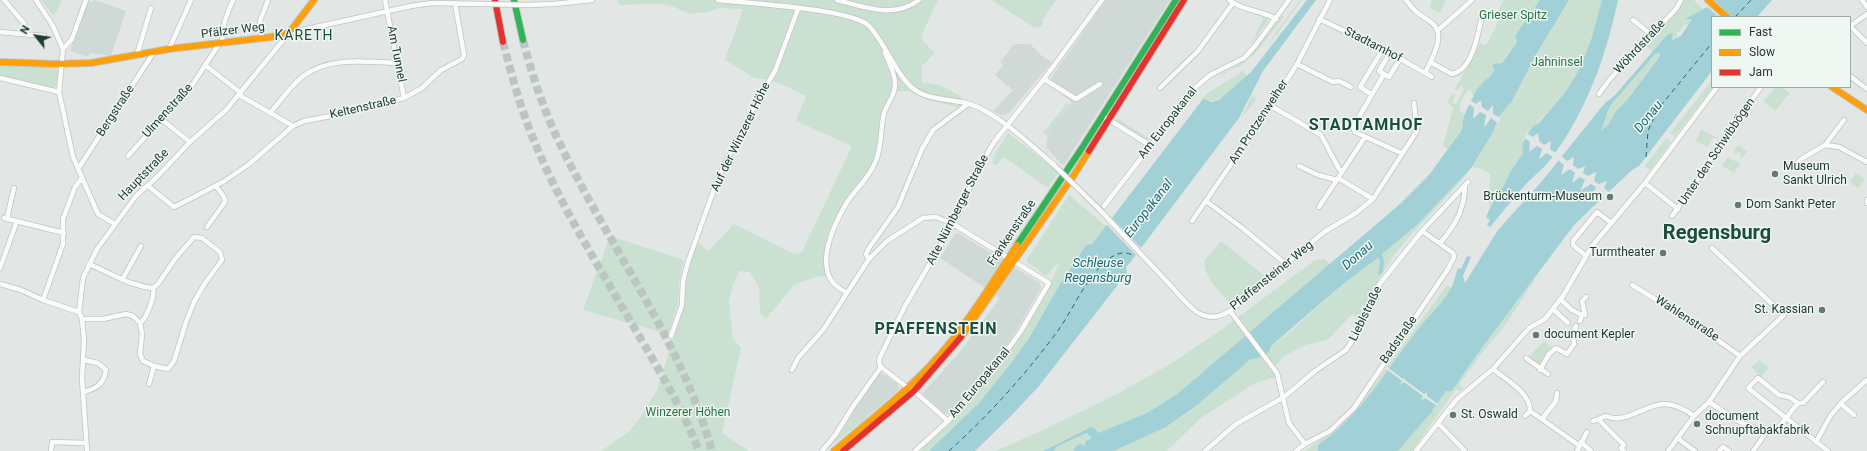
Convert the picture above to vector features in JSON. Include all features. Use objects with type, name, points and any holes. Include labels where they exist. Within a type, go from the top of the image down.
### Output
[{"type":"main road","name":"Hauptstraße","points":[[289,33],[314,0]]},
{"type":"main road","points":[[495,0],[503,42]]},
{"type":"main road","points":[[514,0],[523,40]]},
{"type":"main road","name":"Frankenstraße","points":[[834,451],[911,390],[945,349],[1009,258],[1103,116],[1176,0]]},
{"type":"main road","name":"Frankenstraße","points":[[843,451],[911,390],[958,342],[1074,175],[1156,42],[1184,0]]},
{"type":"main road","points":[[1709,0],[1726,16]]},
{"type":"main road","name":"Pfälzer Weg","points":[[0,62],[62,64],[111,60],[169,49],[262,39],[289,33]]},
{"type":"main road","points":[[1833,88],[1867,110]]},
{"type":"street","points":[[4,0],[24,22],[25,34]]},
{"type":"street","points":[[36,0],[53,26],[63,49],[59,92],[73,157],[98,214],[115,224]]},
{"type":"street","points":[[63,49],[72,39],[86,0]]},
{"type":"street","points":[[169,49],[191,0]]},
{"type":"street","points":[[221,44],[222,27],[233,0]]},
{"type":"street","points":[[262,39],[260,21],[268,0]]},
{"type":"street","name":"Am Tunnel","points":[[385,0],[404,98]]},
{"type":"street","name":"Pfälzer Weg","points":[[289,33],[355,19],[387,10],[430,3],[528,5],[592,0]]},
{"type":"street","points":[[718,0],[768,3],[798,9],[845,15],[862,20],[869,25],[911,87],[929,96],[968,104],[984,111],[1006,125]]},
{"type":"street","points":[[837,0],[885,11],[903,9],[919,0]]},
{"type":"street","name":"Alte Nürnberger Straße","points":[[822,451],[836,434],[852,408],[881,367],[879,362],[880,357],[902,311],[953,224],[982,162],[1006,125],[1044,79],[1102,0]]},
{"type":"street","name":"Am Europakanal","points":[[1104,206],[1196,87],[1210,75],[1244,58],[1276,19],[1289,0]]},
{"type":"street","name":"Am Protzenweiher","points":[[1192,221],[1271,106],[1297,64],[1330,0]]},
{"type":"street","points":[[1406,0],[1415,12],[1431,23],[1437,31],[1438,46],[1425,73]]},
{"type":"street","points":[[1437,31],[1472,0]]},
{"type":"street","name":"Wöhrdstraße","points":[[1599,94],[1611,78],[1676,9],[1681,0]]},
{"type":"street","points":[[1862,0],[1867,7]]},
{"type":"street","points":[[1160,88],[1198,51],[1231,2],[1246,10],[1276,19]]},
{"type":"street","name":"Keltenstraße","points":[[148,186],[174,207],[179,206],[216,186],[248,165],[293,126],[304,121],[342,114],[404,98],[422,88],[441,70],[462,59],[464,55],[455,3]]},
{"type":"street","points":[[137,55],[151,8]]},
{"type":"street","name":"Auf der Winzerer Höhe","points":[[671,336],[682,305],[683,281],[688,262],[718,178],[759,97],[775,70],[798,9]]},
{"type":"street","points":[[1851,25],[1867,14]]},
{"type":"street","points":[[1430,62],[1452,74],[1457,72],[1469,60],[1474,51],[1482,16]]},
{"type":"street","name":"Stadtamhof","points":[[1319,19],[1383,49],[1432,77]]},
{"type":"street","points":[[1633,20],[1652,35]]},
{"type":"street","points":[[1851,27],[1867,43]]},
{"type":"street","points":[[0,32],[44,36]]},
{"type":"street","name":"Hauptstraße","points":[[87,451],[83,392],[84,360],[82,320],[79,312],[83,278],[89,264],[97,249],[136,196],[148,186],[190,142],[221,115],[240,94],[289,33]]},
{"type":"street","name":"Ulmenstraße","points":[[128,156],[193,84],[221,44]]},
{"type":"street","points":[[847,293],[837,286],[829,276],[827,265],[829,240],[846,204],[873,168],[877,160],[884,115],[896,83],[885,53],[885,47]]},
{"type":"street","points":[[1371,94],[1360,87],[1383,49]]},
{"type":"street","name":"Bergstraße","points":[[78,170],[154,52]]},
{"type":"street","points":[[1390,53],[1382,73],[1354,123],[1353,129],[1364,137],[1401,153]]},
{"type":"street","points":[[1372,67],[1389,77],[1400,59]]},
{"type":"street","points":[[271,112],[297,82],[317,69],[333,64],[350,62],[398,63]]},
{"type":"street","points":[[1297,64],[1333,82],[1339,81],[1351,87]]},
{"type":"street","points":[[206,65],[240,94],[293,126]]},
{"type":"street","points":[[1851,77],[1867,89]]},
{"type":"street","points":[[0,78],[59,92]]},
{"type":"street","points":[[1044,79],[1076,99],[1100,84]]},
{"type":"street","points":[[1416,451],[1457,399],[1493,369],[1528,329],[1545,319],[1561,298],[1592,246],[1610,222],[1645,183],[1716,88]]},
{"type":"street","name":"Unter den Schwibbögen","points":[[1672,216],[1717,148],[1760,88]]},
{"type":"street","points":[[869,259],[866,254],[898,207],[922,149],[932,130],[968,104]]},
{"type":"street","name":"Pfaffensteiner Weg","points":[[1006,125],[1054,164],[1098,208],[1191,307],[1201,316],[1217,317],[1230,311],[1324,232],[1356,213],[1373,199],[1416,131],[1414,105]]},
{"type":"street","points":[[1271,106],[1321,135],[1339,169],[1342,171]]},
{"type":"street","points":[[1103,116],[1151,146]]},
{"type":"street","points":[[161,119],[190,142]]},
{"type":"street","points":[[1792,168],[1801,159],[1825,145],[1844,120]]},
{"type":"street","points":[[1319,207],[1364,137]]},
{"type":"street","points":[[1825,145],[1839,147],[1867,162]]},
{"type":"street","points":[[1299,166],[1318,175],[1337,179],[1373,199]]},
{"type":"street","points":[[43,300],[62,244],[64,233],[63,219],[75,187],[82,178]]},
{"type":"street","name":"Lieblstraße","points":[[1205,451],[1236,424],[1284,397],[1315,371],[1339,357],[1350,346],[1358,333],[1369,304],[1379,285],[1422,231],[1465,187],[1468,182]]},
{"type":"street","points":[[1645,183],[1678,209]]},
{"type":"street","points":[[207,227],[225,202],[224,197],[216,186]]},
{"type":"street","points":[[1440,243],[1457,220],[1462,205],[1465,187]]},
{"type":"street","points":[[14,188],[6,218],[64,233]]},
{"type":"street","points":[[1206,201],[1241,226],[1286,264]]},
{"type":"street","points":[[1586,256],[1574,245],[1573,241],[1597,212],[1610,222]]},
{"type":"street","points":[[792,370],[798,358],[823,330],[869,259],[887,240],[922,218],[936,217],[953,224],[1015,262]]},
{"type":"street","points":[[0,268],[17,221]]},
{"type":"street","name":"Badstraße","points":[[1305,444],[1330,431],[1354,408],[1368,389],[1379,368],[1404,336],[1453,259],[1453,253],[1422,231]]},
{"type":"street","points":[[82,320],[103,319],[126,314],[133,316],[140,323],[142,334],[141,358],[145,363],[166,369],[173,365],[191,308],[205,283],[221,262],[222,255],[202,238],[194,237],[175,259],[158,284],[153,288],[122,280],[89,264]]},
{"type":"street","points":[[122,280],[141,246]]},
{"type":"street","points":[[1668,451],[1694,416],[1710,402],[1740,356],[1784,315],[1712,248]]},
{"type":"street","name":"Am Europakanal","points":[[915,451],[948,421],[996,367],[1021,331],[1049,283],[1015,262]]},
{"type":"street","points":[[0,284],[21,290],[43,300],[79,312]]},
{"type":"street","name":"Wahlenstraße","points":[[1632,285],[1690,320],[1740,356]]},
{"type":"street","points":[[140,323],[144,319],[154,294],[153,288]]},
{"type":"street","points":[[1585,315],[1582,301],[1586,297]]},
{"type":"street","points":[[1561,298],[1572,310],[1582,315],[1580,321]]},
{"type":"street","points":[[1553,309],[1568,323]]},
{"type":"street","points":[[1230,311],[1277,373],[1284,397],[1289,423],[1305,444],[1296,451]]},
{"type":"street","points":[[1540,370],[1549,354],[1556,348],[1567,354],[1573,346],[1575,328]]},
{"type":"street","points":[[1526,358],[1540,370],[1548,374]]},
{"type":"street","points":[[83,392],[98,387],[105,377],[106,370],[98,363],[84,360]]},
{"type":"street","points":[[149,384],[154,366]]},
{"type":"street","points":[[881,367],[948,421]]},
{"type":"street","points":[[1493,369],[1519,390],[1529,405],[1530,411],[1579,446],[1591,451]]},
{"type":"street","points":[[1823,382],[1803,403],[1798,403],[1789,397],[1779,395],[1758,378],[1748,388],[1828,451]]},
{"type":"street","points":[[1816,442],[1827,425],[1826,422],[1841,404],[1866,382]]},
{"type":"street","points":[[1542,420],[1556,402],[1557,393]]},
{"type":"street","points":[[1710,402],[1738,421],[1766,433]]},
{"type":"street","points":[[1753,451],[1766,433],[1769,431],[1775,432],[1787,419],[1798,403]]},
{"type":"street","points":[[1593,421],[1606,416],[1610,418],[1628,416],[1660,404],[1666,404],[1679,408],[1694,416]]},
{"type":"street","points":[[1841,404],[1854,415]]},
{"type":"street","points":[[1525,416],[1530,411]]},
{"type":"street","points":[[1598,419],[1624,444],[1621,448],[1624,451]]},
{"type":"street","points":[[1438,423],[1465,451]]},
{"type":"street","points":[[1579,446],[1587,432]]},
{"type":"street","points":[[1677,438],[1695,451]]},
{"type":"street","points":[[51,451],[52,442],[86,443]]},
{"type":"street","points":[[1719,451],[1723,447],[1729,451]]},
{"type":"shaded area","points":[[95,0],[126,11],[111,56],[90,53],[88,57],[70,51],[87,3]]},
{"type":"shaded area","points":[[1106,0],[1170,0],[1063,166],[1046,147],[1048,135],[1072,102],[1049,85],[1053,75]]},
{"type":"shaded area","points":[[1014,44],[1030,44],[1042,56],[1052,62],[1009,113],[1000,115],[993,111],[1013,90],[995,75],[1003,65],[1000,62]]},
{"type":"shaded area","points":[[958,233],[1040,283],[1041,288],[1015,333],[990,368],[950,413],[945,414],[922,394],[959,353],[1000,298],[940,258],[955,234]]},
{"type":"shaded area","points":[[881,373],[898,384],[899,390],[860,423],[849,415],[877,375]]},
{"type":"green space","points":[[41,0],[62,0],[54,16]]},
{"type":"green space","name":"Winzerer Höhen","points":[[618,0],[938,0],[922,34],[923,41],[935,53],[922,66],[922,82],[940,85],[962,97],[960,108],[922,98],[909,91],[895,91],[887,104],[877,160],[846,204],[835,225],[828,251],[829,276],[815,277],[794,285],[766,319],[760,313],[759,287],[750,272],[740,271],[733,284],[729,302],[733,339],[741,348],[722,433],[749,451],[601,451],[628,432],[638,421],[657,390],[684,305],[686,281],[690,262],[697,242],[708,251],[734,224],[794,254],[802,252],[852,146],[796,121],[806,96],[772,80],[755,78],[725,60],[743,9],[719,8],[708,12],[690,14],[669,5],[619,5]]},
{"type":"green space","points":[[991,0],[1056,0],[1042,20],[1043,24],[1040,28],[1036,26],[1035,28]]},
{"type":"green space","points":[[1300,0],[1302,0],[1274,38],[1268,43]]},
{"type":"green space","points":[[1432,0],[1446,0],[1440,13],[1429,7]]},
{"type":"green space","name":"Grieser Spitz","points":[[1504,0],[1540,0],[1515,36],[1517,41],[1516,44],[1501,63],[1493,65],[1492,67],[1495,70],[1487,78],[1486,82],[1478,88],[1475,95],[1472,95],[1471,89],[1464,96],[1460,106],[1461,113],[1464,111],[1463,127],[1448,149],[1443,146],[1453,108],[1447,102],[1452,94],[1455,95],[1452,103],[1456,104],[1464,89],[1461,86],[1457,90],[1455,89],[1480,43],[1486,45],[1496,27],[1500,7]]},
{"type":"green space","name":"Jahninsel","points":[[1569,0],[1602,0],[1591,40],[1579,70],[1566,91],[1535,126],[1523,153],[1489,208],[1490,174],[1482,169],[1472,167],[1493,132],[1500,115],[1512,101],[1537,53]]},
{"type":"green space","points":[[1681,0],[1694,0],[1703,9],[1686,19],[1692,19],[1688,26],[1686,24],[1677,33],[1677,37],[1672,40],[1673,34],[1667,35],[1652,52],[1644,43],[1676,9]]},
{"type":"green space","points":[[1282,15],[1284,17],[1254,55],[1240,66],[1218,76],[1248,59]]},
{"type":"green space","points":[[1264,17],[1269,19],[1250,46]]},
{"type":"green space","points":[[1656,53],[1660,56],[1628,99],[1616,111],[1608,125],[1601,132],[1610,106]]},
{"type":"green space","points":[[0,65],[55,67],[58,70],[57,85],[53,88],[0,76]]},
{"type":"green space","points":[[1243,71],[1247,76],[1226,95],[1215,101],[1202,99],[1206,94]]},
{"type":"green space","points":[[1711,81],[1711,88],[1712,88],[1675,136],[1670,133]]},
{"type":"green space","points":[[1774,88],[1782,88],[1790,93],[1775,111],[1764,102]]},
{"type":"green space","points":[[1252,96],[1257,99],[1240,120]]},
{"type":"green space","points":[[1067,103],[1070,105],[1047,136],[1043,133]]},
{"type":"green space","points":[[1118,119],[1150,139],[1145,139],[1116,121]]},
{"type":"green space","points":[[1100,124],[1102,125],[1019,249]]},
{"type":"green space","points":[[1108,129],[1050,218],[1053,210]]},
{"type":"green space","points":[[1701,129],[1719,139],[1718,140],[1714,137],[1707,147],[1696,141]]},
{"type":"green space","points":[[1008,133],[1050,165],[1058,173],[1048,188],[1004,157],[996,166],[992,163],[994,160],[992,159]]},
{"type":"green space","points":[[1666,138],[1671,142],[1650,170],[1645,166]]},
{"type":"green space","points":[[1738,145],[1748,151],[1742,158],[1739,156],[1741,155],[1740,152],[1737,152],[1736,155],[1733,152]]},
{"type":"green space","points":[[1728,157],[1740,164],[1734,173],[1722,166]]},
{"type":"green space","points":[[1472,167],[1454,189],[1404,243],[1383,272],[1384,263],[1382,254],[1418,224]]},
{"type":"green space","points":[[1856,173],[1865,179],[1858,188],[1850,182]]},
{"type":"green space","points":[[1059,176],[1040,208],[1013,245],[1012,244]]},
{"type":"green space","points":[[1069,195],[1106,226],[1092,244],[1086,245],[1060,284],[1029,338],[979,403],[929,451],[920,451],[984,384],[1012,348],[1025,328],[1052,279],[1060,261],[1046,276],[1027,262],[1027,259]]},
{"type":"green space","points":[[610,236],[684,260],[679,282],[678,304],[668,334],[583,310]]},
{"type":"green space","points":[[1221,241],[1266,277],[1232,305],[1214,285],[1205,268],[1204,261]]},
{"type":"green space","points":[[1378,258],[1380,260],[1378,274],[1382,273],[1358,321],[1353,314],[1328,340],[1305,345],[1283,357],[1273,369],[1276,377],[1257,382],[1201,418],[1167,451],[1114,451],[1166,427],[1188,413],[1251,359],[1261,358],[1271,348],[1271,346],[1292,330],[1343,284]]},
{"type":"green space","points":[[1325,259],[1330,264],[1178,393],[1147,413],[1100,433],[1097,433],[1091,427],[1043,451],[995,451],[1041,431],[1117,394],[1172,363],[1218,332],[1315,260]]},
{"type":"green space","points":[[997,264],[999,266],[984,284]]},
{"type":"green space","points":[[1011,274],[959,346],[923,387],[922,386]]},
{"type":"green space","points":[[1534,279],[1535,280],[1503,328],[1479,357],[1459,385],[1463,388],[1460,391],[1456,389],[1412,451],[1398,451],[1429,415],[1446,391],[1452,391],[1473,360]]},
{"type":"green space","points":[[1447,285],[1451,288],[1444,301],[1416,332],[1366,402],[1350,419],[1318,445],[1318,451],[1304,451],[1337,429],[1356,409]]},
{"type":"green space","points":[[1544,341],[1553,349],[1540,368],[1528,358]]},
{"type":"green space","points":[[1760,360],[1769,368],[1761,377],[1751,367]]},
{"type":"green space","points":[[849,415],[860,423],[825,451],[823,451]]},
{"type":"green space","points":[[1088,433],[1092,438],[1086,445],[1076,446],[1073,451],[1054,451],[1056,447]]},
{"type":"water","name":"Schleuse Regensburg","points":[[1307,0],[1316,0],[1263,71],[1239,118],[1126,267],[1127,273],[1039,386],[975,451],[929,451],[979,403],[1011,363],[1029,338],[1060,284],[1086,245],[1092,244],[1203,99],[1212,102],[1219,100],[1251,72]]},
{"type":"water","name":"Donau","points":[[1540,0],[1569,0],[1537,53],[1512,101],[1500,115],[1493,132],[1472,167],[1418,224],[1382,254],[1384,263],[1383,273],[1378,274],[1380,260],[1378,258],[1343,284],[1271,346],[1269,352],[1261,357],[1251,359],[1195,407],[1166,427],[1114,451],[1073,451],[1076,446],[1081,444],[1084,446],[1086,441],[1092,438],[1087,433],[1056,447],[1054,451],[1043,451],[1091,427],[1098,433],[1147,413],[1177,394],[1400,204],[1429,175],[1461,131],[1464,116],[1477,90],[1495,70],[1492,67],[1493,64],[1502,63],[1516,44],[1517,41],[1515,36]]},
{"type":"water","points":[[1602,0],[1618,0],[1601,63],[1575,122],[1551,159],[1522,188],[1490,227],[1487,225],[1490,220],[1486,217],[1496,195],[1503,187],[1510,172],[1523,153],[1522,145],[1532,127],[1539,123],[1566,91],[1579,70],[1591,40]]},
{"type":"water","name":"Donau","points":[[1715,0],[1772,0],[1758,16],[1711,16],[1711,72],[1639,166],[1632,170],[1574,225],[1473,360],[1452,391],[1446,391],[1429,415],[1398,451],[1318,451],[1318,445],[1347,421],[1371,393],[1415,333],[1443,300],[1452,286],[1458,268],[1461,269],[1467,256],[1471,257],[1463,276],[1465,283],[1498,230],[1542,181],[1604,104],[1615,95],[1667,35],[1673,33],[1672,40],[1681,36],[1692,19],[1685,19],[1707,7]],"holes":[[[1656,53],[1660,54],[1628,99],[1616,111],[1608,125],[1601,131],[1610,106]]]},
{"type":"pier","points":[[1714,0],[1732,16],[1718,16],[1706,6]]},
{"type":"pier","points":[[1470,100],[1476,104],[1481,100],[1482,107],[1488,111],[1493,105],[1493,114],[1501,118],[1498,124],[1491,118],[1484,128],[1486,115],[1480,112],[1473,119],[1474,108],[1469,104],[1464,112]]},
{"type":"pier","points":[[1528,130],[1527,134],[1533,137],[1538,133],[1539,141],[1544,145],[1551,141],[1550,149],[1557,154],[1554,158],[1547,153],[1539,159],[1542,149],[1537,146],[1529,152],[1530,142],[1525,138],[1522,142]]},
{"type":"pier","points":[[1560,155],[1567,161],[1574,157],[1573,165],[1578,169],[1585,166],[1583,173],[1588,176],[1596,172],[1594,181],[1599,184],[1607,181],[1604,188],[1610,193],[1603,199],[1599,192],[1591,197],[1596,187],[1591,184],[1580,191],[1585,180],[1580,177],[1572,183],[1575,173],[1570,169],[1561,175],[1564,165],[1558,160],[1555,161]]},
{"type":"pier","points":[[1110,216],[1142,249],[1137,256],[1105,223]]},
{"type":"pier","points":[[1387,367],[1403,379],[1405,378],[1405,380],[1424,394],[1427,393],[1427,396],[1438,404],[1437,406],[1425,398],[1421,401],[1423,396],[1404,382],[1400,385],[1402,381],[1386,369]]},
{"type":"ferry route","points":[[1736,16],[1751,0]]},
{"type":"ferry route","points":[[1646,157],[1648,131],[1658,109],[1711,44]]},
{"type":"ferry route","points":[[949,451],[992,409],[1032,364],[1063,324],[1084,288],[1096,271],[1110,258],[1118,254],[1126,253],[1134,256]]},
{"type":"tunnel","points":[[523,40],[529,63],[554,131],[574,171],[661,328],[681,368],[698,409],[712,451]]},
{"type":"tunnel","points":[[503,42],[513,81],[525,118],[544,165],[589,250],[665,380],[699,451]]},
{"type":"traffic: fast","points":[[514,0],[523,40]]},
{"type":"traffic: fast","points":[[1017,245],[1082,148],[1176,0]]},
{"type":"traffic: slow","points":[[0,62],[54,64],[91,63],[169,49],[272,37],[289,33],[314,0]]},
{"type":"traffic: slow","points":[[1708,0],[1726,16]]},
{"type":"traffic: slow","points":[[1834,88],[1867,110]]},
{"type":"traffic: slow","points":[[961,337],[1074,175],[1089,151]]},
{"type":"traffic: slow","points":[[834,451],[901,394],[938,357],[970,317],[1017,245]]},
{"type":"traffic: jam","points":[[495,0],[503,42]]},
{"type":"traffic: jam","points":[[1089,151],[1184,0]]},
{"type":"traffic: jam","points":[[843,451],[914,391],[961,337]]},
{"type":"place","name":"Museum Sankt Ulrich","points":[[1775,174]]},
{"type":"place","name":"Brückenturm-Museum","points":[[1610,197]]},
{"type":"place","name":"Dom Sankt Peter","points":[[1738,205]]},
{"type":"place","name":"Turmtheater","points":[[1663,253]]},
{"type":"place","name":"St. Kassian","points":[[1822,310]]},
{"type":"place","name":"document Kepler","points":[[1536,335]]},
{"type":"place","name":"St. Oswald","points":[[1453,415]]},
{"type":"place","name":"document Schnupftabakfabrik","points":[[1697,424]]},
{"type":"district","name":"KARETH","points":[[304,36]]},
{"type":"district","name":"STADTAMHOF","points":[[1366,126]]},
{"type":"district","name":"Regensburg","points":[[1717,234]]},
{"type":"district","name":"PFAFFENSTEIN","points":[[936,330]]},
{"type":"water label","name":"Europakanal","points":[[1149,209]]}]
